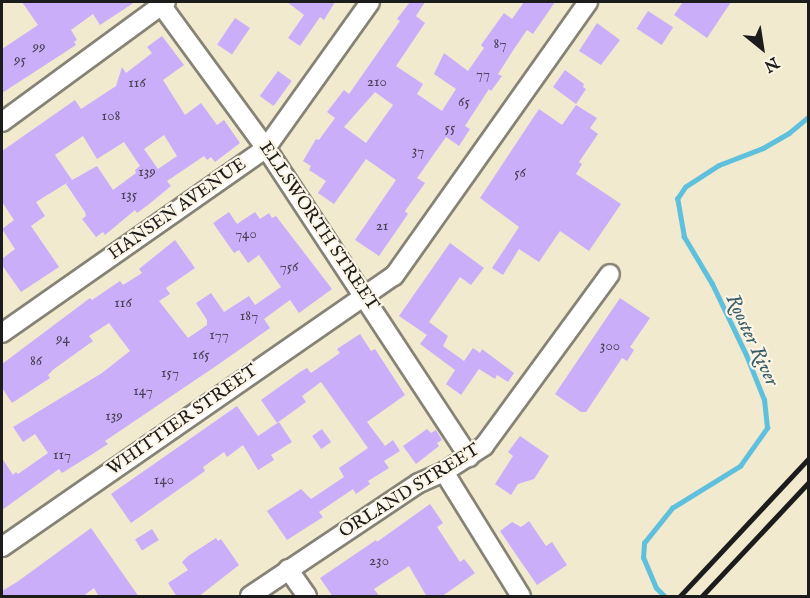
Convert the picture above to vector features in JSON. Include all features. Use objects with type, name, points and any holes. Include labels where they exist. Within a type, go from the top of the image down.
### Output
[{"type":"street","name":"HANSEN AVENUE","points":[[2,333],[266,148],[370,2]]},
{"type":"street","name":"WHITTIER STREET","points":[[2,547],[394,276],[588,2]]},
{"type":"street","name":"ELLSWORTH STREET","points":[[163,3],[266,148],[469,458]]},
{"type":"street","points":[[2,122],[163,3]]},
{"type":"street","name":"ORLAND STREET","points":[[250,597],[288,569],[419,483],[469,458],[484,446],[610,274]]},
{"type":"street","points":[[444,472],[521,597]]},
{"type":"street","points":[[288,569],[307,597]]},
{"type":"building","points":[[22,2],[135,2],[100,25],[93,14],[71,30],[77,40],[74,42],[76,45],[2,93],[2,49],[38,25]]},
{"type":"building","points":[[287,2],[335,2],[324,20],[320,17],[300,46],[288,38],[304,15]]},
{"type":"building","points":[[410,2],[425,2],[416,16],[425,23],[396,66],[423,84],[417,94],[442,111],[456,89],[434,74],[444,53],[468,71],[484,48],[481,45],[504,13],[512,19],[524,2],[555,2],[533,34],[527,30],[514,49],[498,74],[502,76],[491,91],[489,89],[465,126],[470,129],[459,146],[446,137],[417,178],[425,183],[405,211],[408,214],[379,256],[355,240],[396,180],[366,159],[334,204],[318,193],[326,181],[309,170],[311,166],[303,161],[316,139],[319,140],[335,118],[327,112],[344,90],[349,94],[400,21],[397,19]],"holes":[[[375,92],[393,105],[366,143],[344,127]]]},
{"type":"building","points":[[683,2],[731,2],[707,38],[674,15]]},
{"type":"building","points":[[648,11],[673,27],[662,45],[637,29]]},
{"type":"building","points":[[235,18],[250,28],[232,55],[217,45]]},
{"type":"building","points":[[597,23],[620,40],[601,65],[579,51]]},
{"type":"building","points":[[162,36],[184,65],[163,80],[185,115],[201,103],[217,125],[224,120],[240,143],[215,162],[211,157],[207,160],[204,156],[167,181],[171,186],[137,213],[135,210],[105,235],[103,232],[96,237],[82,219],[86,216],[85,212],[66,184],[70,181],[36,202],[45,216],[31,226],[59,267],[21,292],[2,265],[2,259],[15,249],[2,229],[14,220],[2,202],[2,151],[75,100],[81,109],[116,86],[122,67],[126,73],[152,53],[147,47]],"holes":[[[164,135],[177,156],[158,169],[144,149]],[[83,136],[97,159],[124,142],[140,166],[135,170],[136,173],[113,190],[97,166],[72,180],[55,155]]]},
{"type":"building","points":[[565,70],[584,84],[583,87],[586,89],[576,104],[553,87]]},
{"type":"building","points":[[278,71],[292,81],[274,106],[260,96]]},
{"type":"building","points":[[576,105],[597,118],[590,128],[598,134],[579,162],[582,164],[576,174],[621,204],[589,251],[560,231],[539,262],[519,249],[503,275],[492,268],[519,227],[480,198],[539,109],[562,125]]},
{"type":"building","points":[[229,212],[237,224],[255,212],[260,219],[269,213],[272,218],[276,216],[332,289],[299,313],[290,300],[264,319],[270,328],[105,441],[108,444],[62,473],[59,469],[2,510],[2,458],[13,475],[16,472],[18,474],[48,453],[35,434],[23,442],[13,427],[102,373],[130,351],[109,323],[89,336],[93,341],[54,369],[48,375],[50,378],[12,403],[2,388],[2,364],[90,298],[92,300],[120,281],[123,285],[142,273],[139,269],[175,240],[195,268],[166,288],[170,294],[159,301],[188,338],[207,325],[207,320],[196,303],[211,293],[224,312],[249,296],[255,305],[281,287],[259,255],[248,263],[239,250],[234,253],[213,223]]},
{"type":"building","points":[[450,243],[484,268],[471,285],[460,277],[429,322],[448,336],[443,346],[464,361],[473,348],[480,353],[482,349],[514,373],[508,382],[497,375],[495,379],[479,369],[461,395],[446,384],[455,370],[420,344],[427,335],[399,316]]},
{"type":"building","points":[[620,298],[650,318],[630,347],[634,350],[627,361],[622,358],[586,412],[581,412],[555,394]]},
{"type":"building","points":[[360,334],[371,351],[375,349],[405,395],[367,422],[385,446],[393,440],[400,451],[384,461],[389,468],[368,481],[370,484],[356,494],[353,489],[319,512],[323,517],[287,540],[267,511],[301,489],[311,499],[344,477],[339,468],[368,448],[321,382],[302,396],[306,402],[277,423],[261,400],[307,368],[311,373],[340,353],[337,349]]},
{"type":"building","points":[[237,406],[258,436],[279,422],[292,442],[271,455],[274,460],[258,470],[243,445],[227,457],[224,452],[203,467],[205,471],[131,523],[111,494]]},
{"type":"building","points":[[322,429],[331,442],[321,449],[312,436]]},
{"type":"building","points":[[427,429],[431,433],[436,430],[442,440],[437,443],[439,446],[416,464],[403,446]]},
{"type":"building","points":[[520,436],[549,456],[534,479],[518,484],[511,495],[495,484],[513,456],[508,452]]},
{"type":"building","points":[[430,504],[443,523],[437,527],[460,562],[464,559],[475,573],[441,597],[427,597],[409,566],[374,589],[380,597],[333,597],[320,578],[376,540],[377,542]]},
{"type":"building","points":[[529,521],[546,546],[552,542],[567,565],[537,585],[500,531],[512,522],[521,527]]},
{"type":"building","points":[[91,528],[139,597],[99,597],[94,588],[82,597],[2,597],[2,591]]},
{"type":"building","points":[[152,529],[159,540],[142,551],[135,540]]},
{"type":"building","points":[[216,538],[218,541],[221,539],[239,565],[198,597],[177,597],[168,583],[188,570],[182,562],[188,556]]},
{"type":"waterway","name":"Rooster River","points":[[664,596],[656,588],[643,558],[644,543],[672,508],[740,466],[767,428],[764,400],[746,355],[712,284],[684,237],[677,199],[685,187],[719,165],[763,148],[789,133],[808,117]]},
{"type":"railway","points":[[680,596],[808,459]]},
{"type":"railway","points":[[702,596],[808,483]]}]
